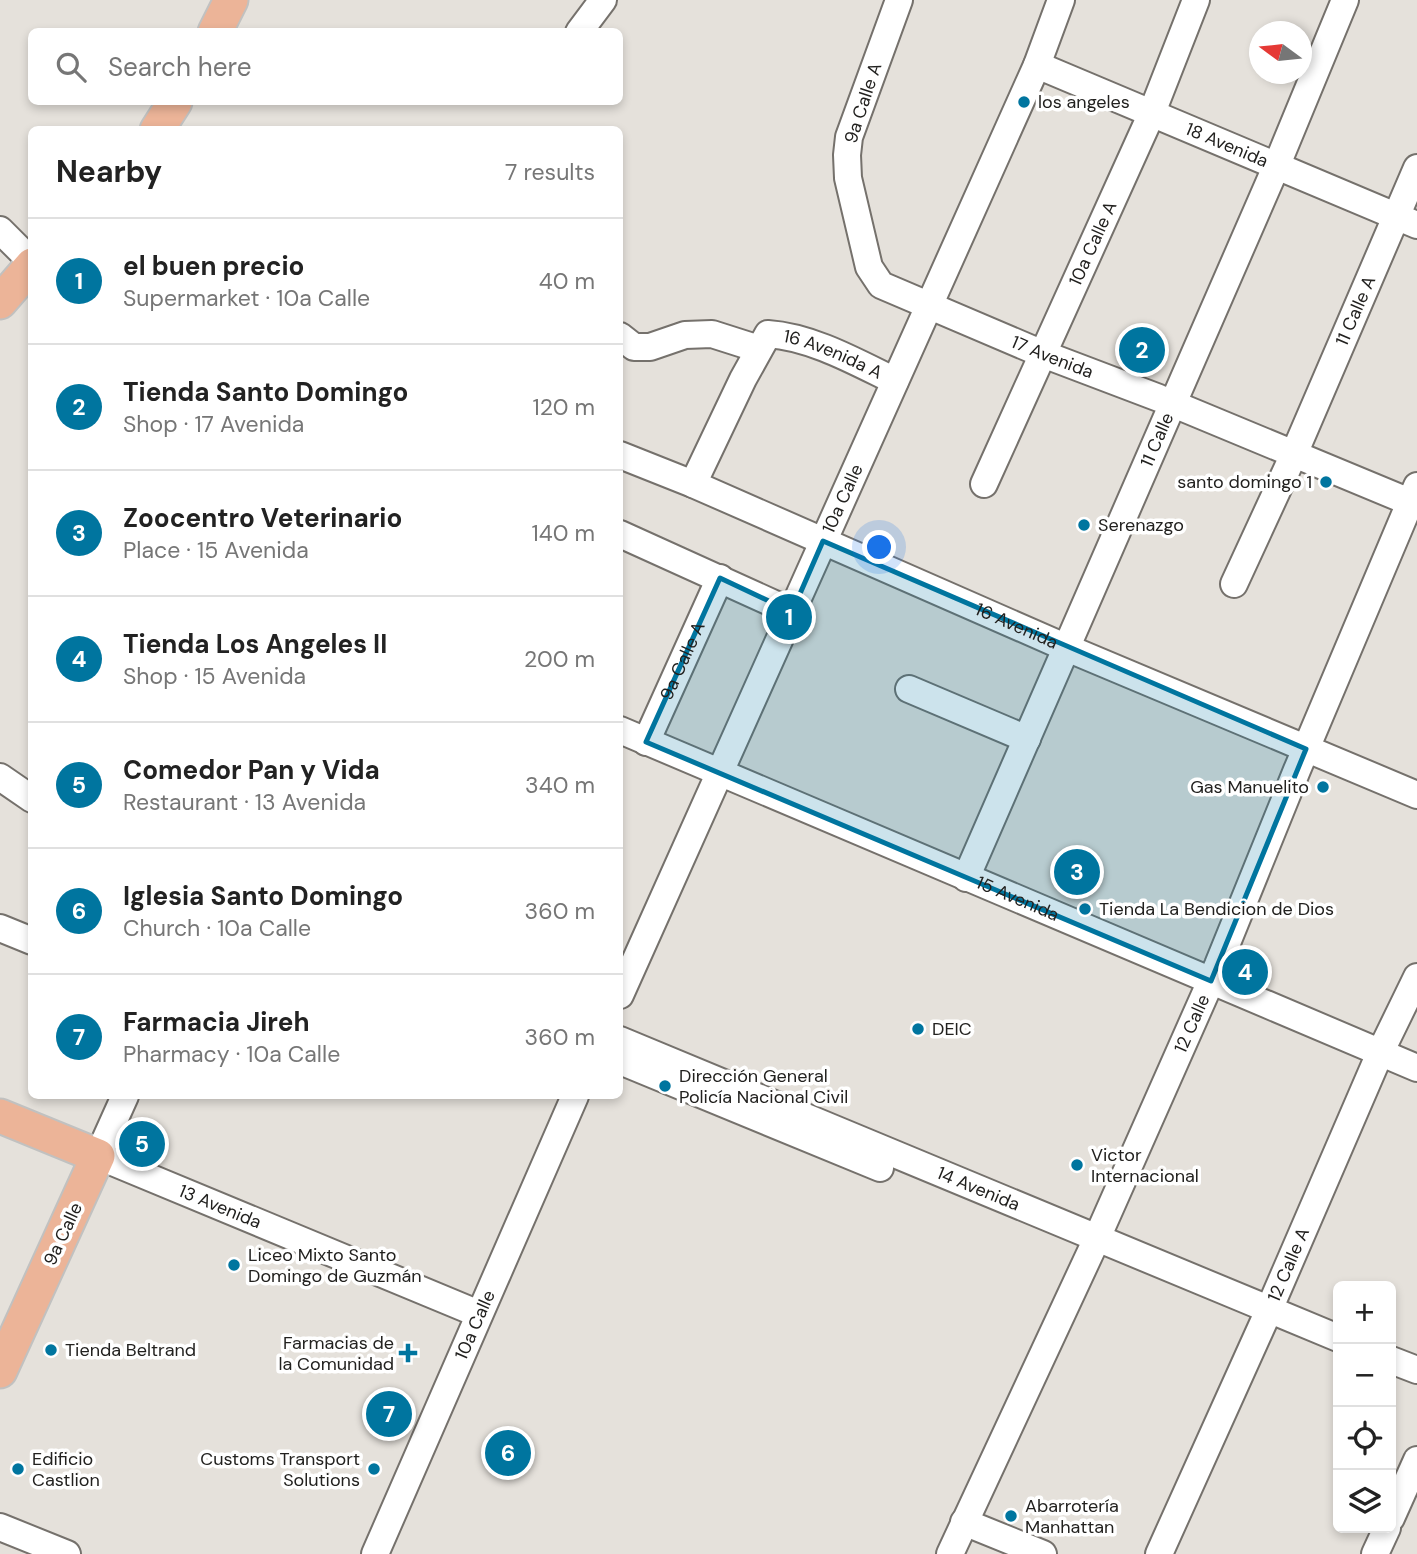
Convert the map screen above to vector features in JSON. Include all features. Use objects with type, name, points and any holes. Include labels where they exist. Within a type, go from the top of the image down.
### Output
[{"type":"main road","points":[[217,28],[231,0]]},
{"type":"main road","points":[[160,126],[173,105]]},
{"type":"main road","points":[[0,302],[28,269]]},
{"type":"main road","name":"13 Avenida","points":[[0,1116],[99,1156]]},
{"type":"main road","name":"9a Calle","points":[[0,1371],[99,1156]]},
{"type":"street","points":[[582,28],[603,0]]},
{"type":"street","name":"9a Calle A","points":[[865,249],[848,178],[849,137],[899,0]]},
{"type":"street","name":"10a Calle","points":[[625,967],[720,772],[792,612],[1037,65],[1060,0]]},
{"type":"street","name":"10a Calle A","points":[[984,484],[1151,115],[1196,0]]},
{"type":"street","name":"11 Calle","points":[[966,878],[1276,167],[1345,0]]},
{"type":"street","name":"18 Avenida","points":[[1037,65],[1407,221]]},
{"type":"street","name":"11 Calle A","points":[[1234,584],[1407,221],[1417,168]]},
{"type":"street","points":[[0,230],[28,260]]},
{"type":"street","name":"17 Avenida","points":[[865,249],[869,267],[881,285],[929,307],[1294,454],[1415,498]]},
{"type":"street","name":"16 Avenida A","points":[[623,338],[634,347],[650,347],[685,335],[712,334],[763,342],[786,335],[895,382]]},
{"type":"street","points":[[694,484],[763,342]]},
{"type":"street","name":"16 Avenida","points":[[623,456],[694,484],[1067,648],[1417,795]]},
{"type":"street","name":"12 Calle","points":[[950,1554],[1094,1245],[1211,981],[1306,749],[1415,498]]},
{"type":"street","points":[[623,535],[792,612]]},
{"type":"street","name":"9a Calle A","points":[[646,741],[720,578]]},
{"type":"street","points":[[909,689],[1027,739]]},
{"type":"street","name":"15 Avenida","points":[[623,731],[1417,1068]]},
{"type":"street","points":[[0,777],[28,796]]},
{"type":"street","points":[[0,800],[28,814]]},
{"type":"street","points":[[0,928],[28,939]]},
{"type":"street","name":"12 Calle A","points":[[1159,1554],[1266,1317],[1380,1053],[1417,977]]},
{"type":"street","name":"14 Avenida","points":[[623,1041],[1266,1317],[1333,1353]]},
{"type":"street","name":"14 Avenida","points":[[623,1062],[1094,1245]]},
{"type":"street","name":"9a Calle","points":[[99,1156],[124,1099]]},
{"type":"street","name":"10a Calle","points":[[374,1554],[574,1099]]},
{"type":"street","name":"13 Avenida","points":[[99,1156],[479,1314]]},
{"type":"street","name":"14 Avenida","points":[[1266,1317],[1333,1337]]},
{"type":"street","points":[[1396,1362],[1417,1370]]},
{"type":"street","points":[[1396,1380],[1417,1389]]},
{"type":"street","points":[[1396,1507],[1417,1460]]},
{"type":"street","points":[[964,1522],[1043,1554]]},
{"type":"street","points":[[0,1527],[66,1554]]},
{"type":"street","points":[[1375,1554],[1385,1533]]},
{"type":"highlighted area","points":[[823,541],[1306,749],[1211,981],[646,742],[720,578],[792,612]]},
{"type":"place","name":"los angeles","points":[[1024,102]]},
{"type":"place","name":"Tienda Santo Domingo","points":[[1142,350]]},
{"type":"place","name":"santo domingo 1","points":[[1326,482]]},
{"type":"place","name":"Serenazgo","points":[[1084,525]]},
{"type":"place","name":"el buen precio","points":[[789,617]]},
{"type":"place","name":"Gas Manuelito","points":[[1323,787]]},
{"type":"place","name":"Zoocentro Veterinario","points":[[1077,872]]},
{"type":"place","name":"Tienda La Bendicion de Dios","points":[[1085,909]]},
{"type":"place","name":"Tienda Los Angeles II","points":[[1245,972]]},
{"type":"place","name":"DEIC","points":[[918,1029]]},
{"type":"place","name":"Dirección General Policía Nacional Civil","points":[[665,1086]]},
{"type":"place","name":"Comedor Pan y Vida","points":[[142,1144]]},
{"type":"place","name":"Victor Internacional","points":[[1077,1165]]},
{"type":"place","name":"Liceo Mixto Santo Domingo de Guzmán","points":[[234,1265]]},
{"type":"place","name":"Tienda Beltrand","points":[[51,1350]]},
{"type":"place","name":"Farmacias de la Comunidad","points":[[408,1353]]},
{"type":"place","name":"Farmacia Jireh","points":[[389,1414]]},
{"type":"place","name":"Iglesia Santo Domingo","points":[[508,1453]]},
{"type":"place","name":"Edificio Castlion","points":[[18,1469]]},
{"type":"place","name":"Customs Transport Solutions","points":[[374,1469]]},
{"type":"place","name":"Abarrotería Manhattan","points":[[1011,1516]]}]
